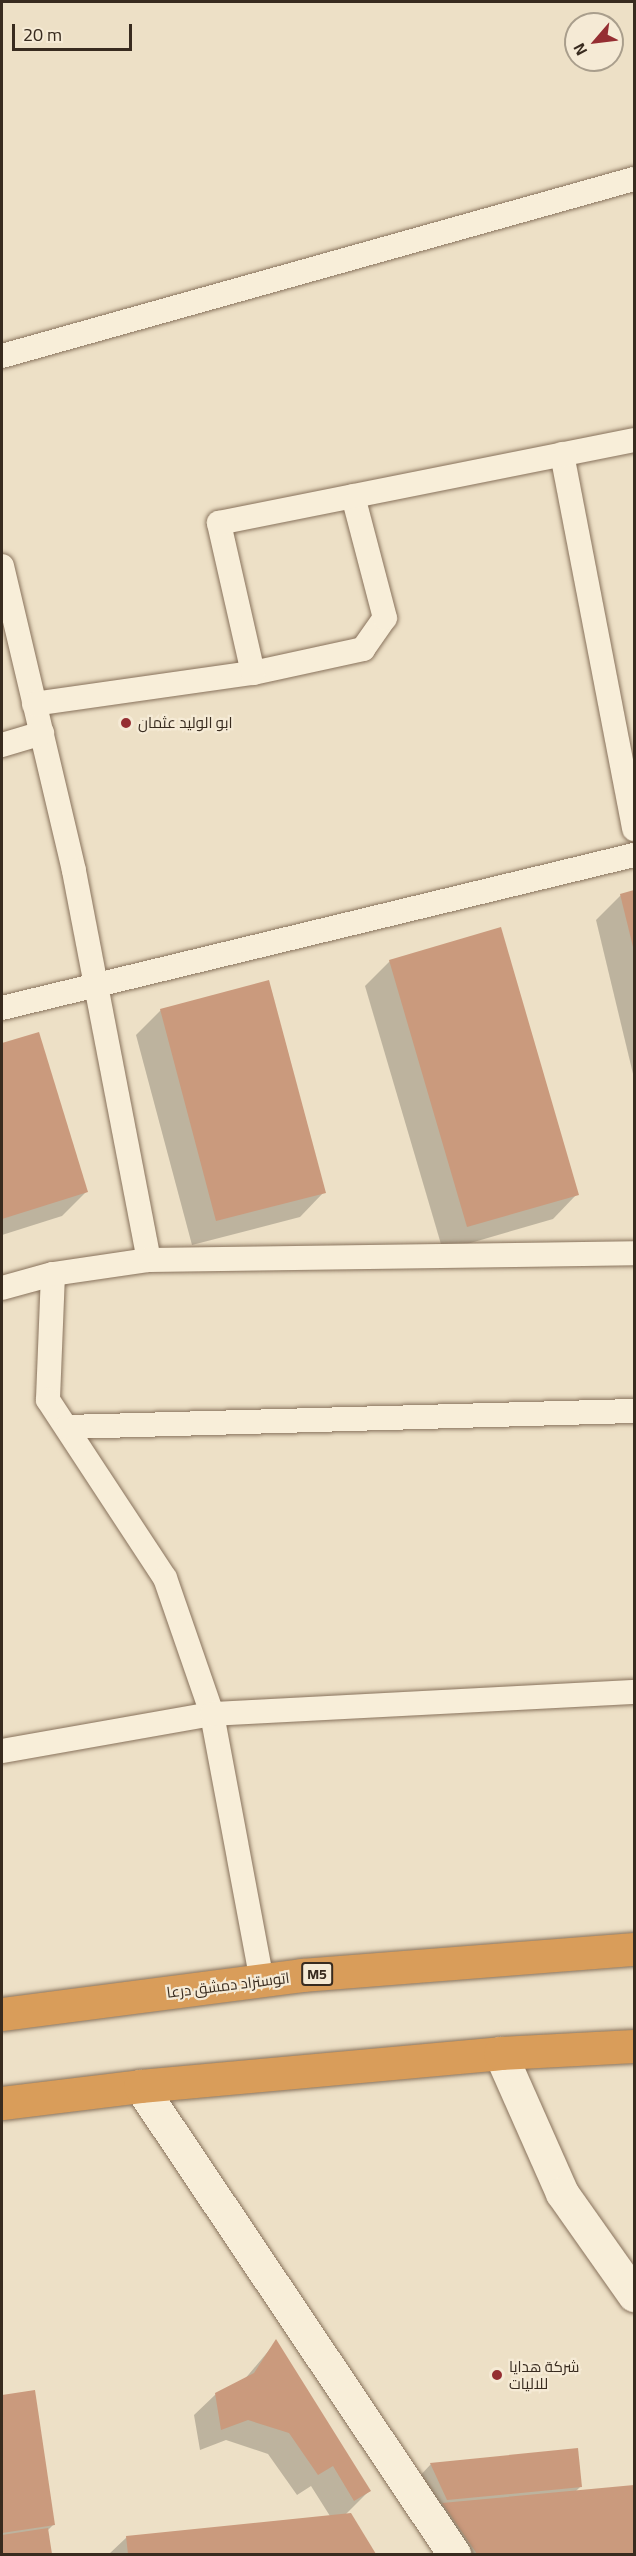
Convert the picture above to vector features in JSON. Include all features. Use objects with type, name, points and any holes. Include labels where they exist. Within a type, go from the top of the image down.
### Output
[{"type":"highway","name":"اتوستراد دمشق درعا","points":[[2,2014],[262,1980],[634,1949]]},
{"type":"highway","points":[[2,2103],[140,2086],[500,2053],[634,2046]]},
{"type":"street","points":[[500,2053],[562,2193],[634,2295]]},
{"type":"street","points":[[140,2086],[454,2554]]},
{"type":"lane","points":[[2,356],[634,179]]},
{"type":"lane","points":[[254,673],[219,523],[634,440]]},
{"type":"lane","points":[[562,454],[634,829]]},
{"type":"lane","points":[[34,704],[254,673],[363,649],[385,618],[353,496]]},
{"type":"lane","points":[[2,566],[42,733],[96,986],[149,1260]]},
{"type":"lane","points":[[2,745],[42,733]]},
{"type":"lane","points":[[2,1008],[634,855]]},
{"type":"lane","points":[[2,1288],[52,1274],[149,1260],[634,1253]]},
{"type":"lane","points":[[52,1274],[48,1400],[165,1578],[212,1714],[262,1980]]},
{"type":"lane","points":[[67,1427],[634,1411]]},
{"type":"lane","points":[[2,1751],[212,1714],[634,1692]]},
{"type":"building","points":[[634,890],[634,951],[620,894]]},
{"type":"building","points":[[501,927],[579,1195],[467,1227],[389,960]]},
{"type":"building","points":[[269,980],[326,1193],[216,1221],[160,1009]]},
{"type":"building","points":[[39,1032],[88,1192],[2,1219],[2,1043]]},
{"type":"building","points":[[276,2339],[371,2491],[354,2501],[333,2466],[318,2475],[289,2433],[248,2420],[221,2430],[215,2393],[254,2373]]},
{"type":"building","points":[[35,2390],[55,2525],[2,2533],[2,2395]]},
{"type":"building","points":[[578,2448],[582,2487],[447,2500],[430,2463]]},
{"type":"building","points":[[634,2485],[634,2554],[477,2554],[442,2503]]},
{"type":"building","points":[[351,2513],[376,2554],[128,2554],[126,2536]]},
{"type":"building","points":[[48,2528],[52,2554],[2,2554],[2,2535]]},
{"type":"place","name":"ابو الوليد عثمان","points":[[126,723]]},
{"type":"place","name":"شركة هدايا للاليات","points":[[497,2375]]}]
